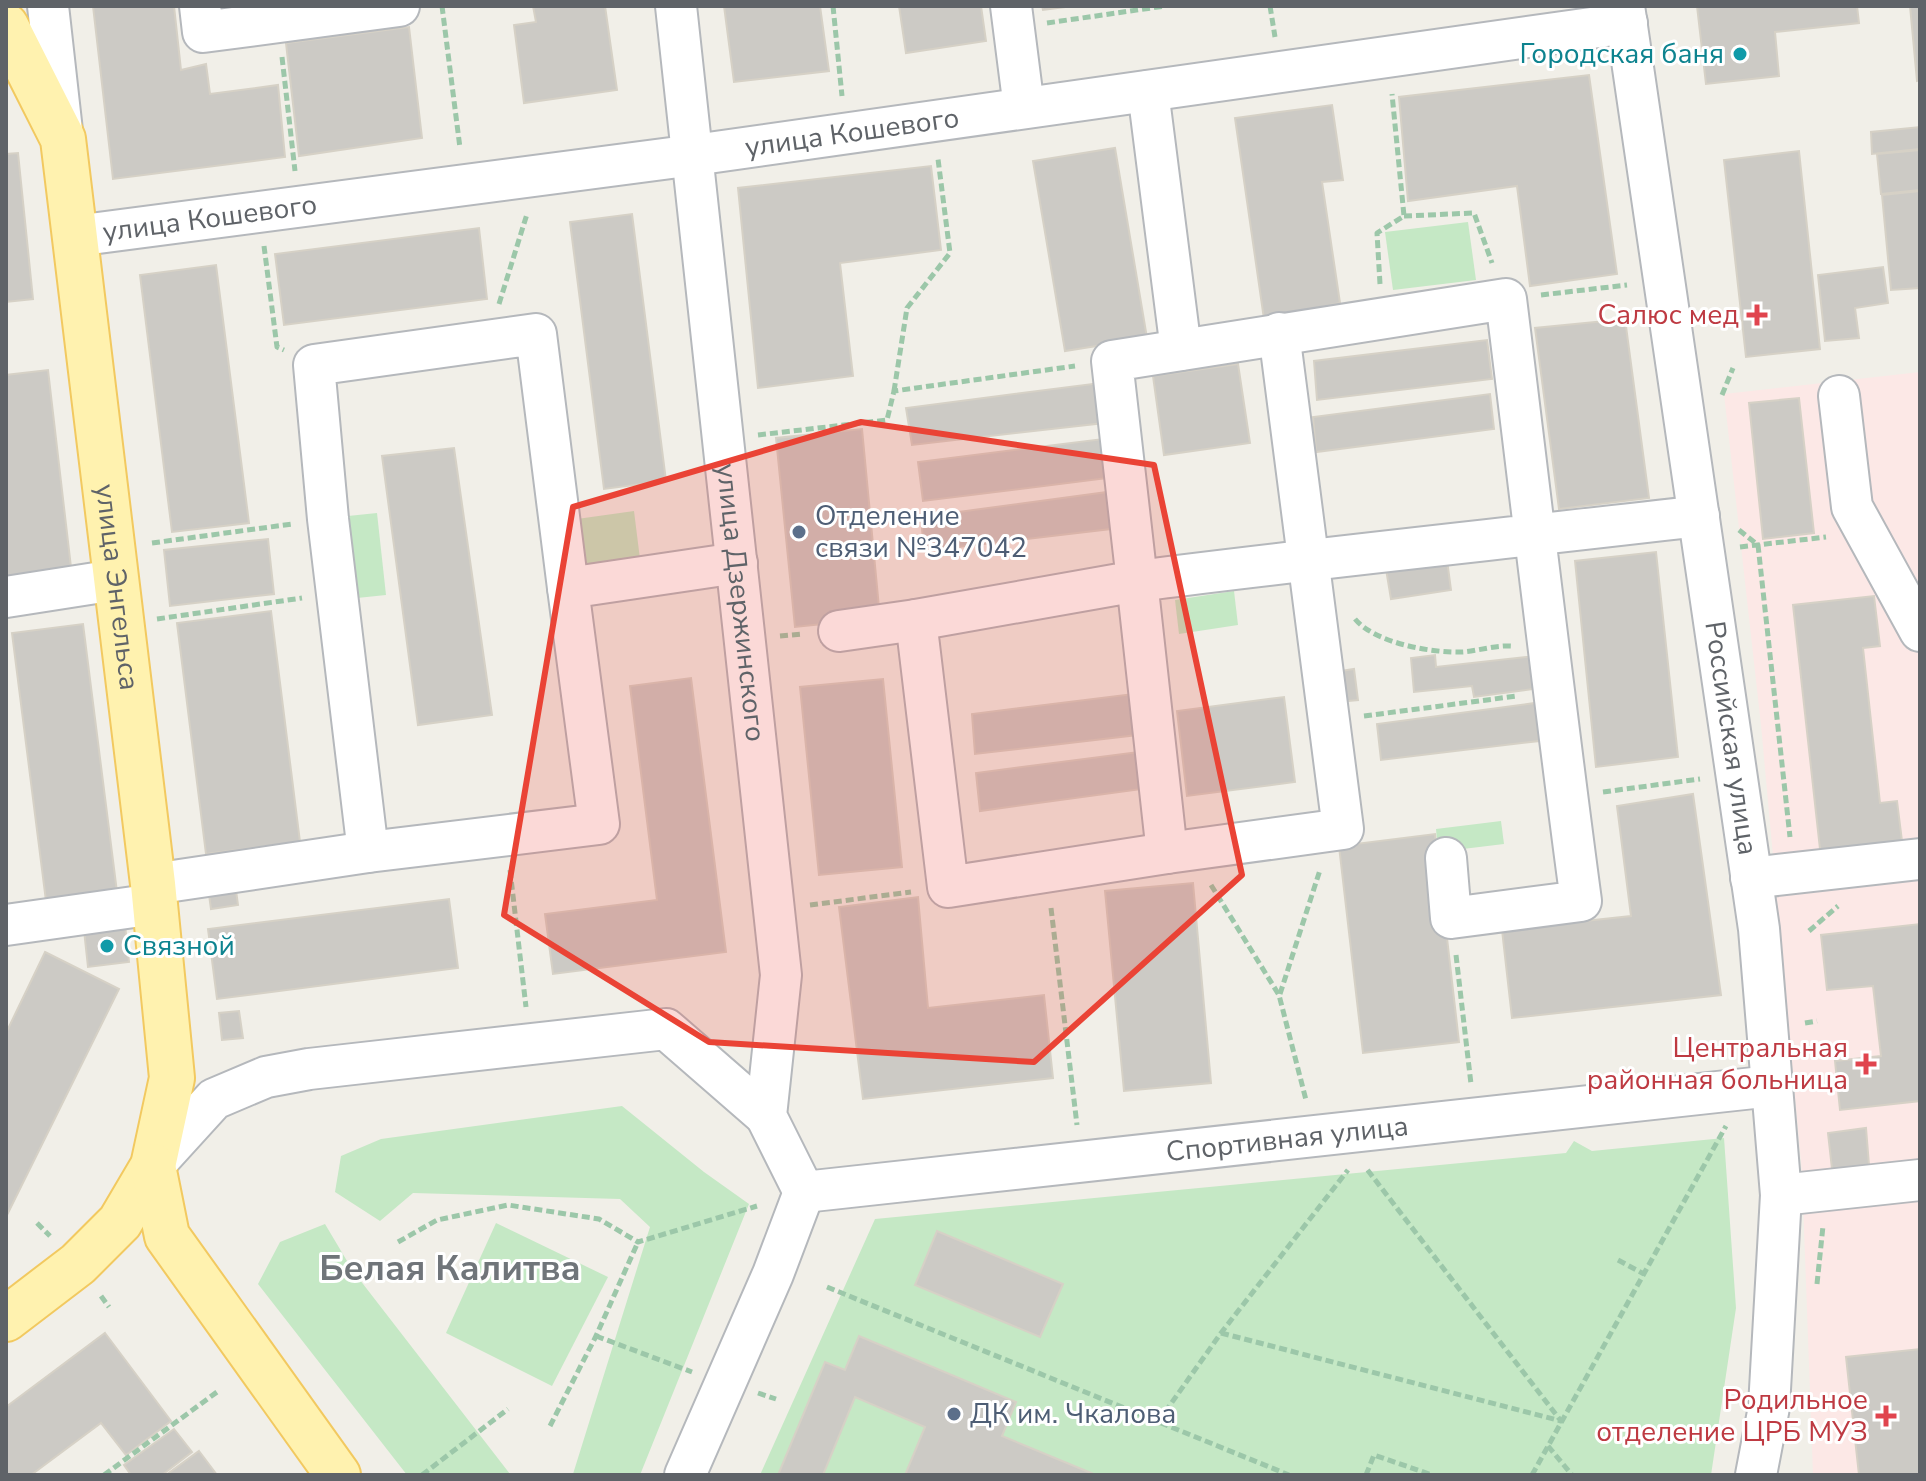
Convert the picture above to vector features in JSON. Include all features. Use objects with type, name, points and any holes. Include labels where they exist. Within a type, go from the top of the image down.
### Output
[{"type":"main road","points":[[6,26],[16,71],[63,139]]},
{"type":"main road","name":"улица Энгельса","points":[[63,139],[75,236],[127,563],[172,1078],[153,1166]]},
{"type":"main road","points":[[12,1303],[78,1264],[120,1222],[153,1166]]},
{"type":"main road","points":[[153,1166],[167,1236],[338,1475]]},
{"type":"street","name":"улица Энгельса","points":[[48,6],[63,139]]},
{"type":"street","points":[[200,6],[203,32],[399,6]]},
{"type":"street","name":"улица Дзержинского","points":[[676,6],[781,975],[766,1116]]},
{"type":"street","name":"улица Кошевого","points":[[75,236],[694,155],[1148,91],[1626,15]]},
{"type":"street","name":"Российская улица","points":[[1626,15],[1759,929],[1781,1195],[1769,1407],[1756,1475]]},
{"type":"street","points":[[1012,17],[1024,108]]},
{"type":"street","points":[[1148,91],[1181,350]]},
{"type":"street","points":[[1179,852],[1137,581],[1112,361],[1506,299],[1581,901],[1451,918],[1446,858]]},
{"type":"street","points":[[916,620],[948,887],[1343,829],[1279,333]]},
{"type":"street","points":[[6,925],[352,855],[599,824],[536,334],[314,365],[337,592],[352,855]]},
{"type":"street","points":[[1839,396],[1852,507],[1920,631]]},
{"type":"street","points":[[839,631],[1137,581],[1309,559],[1535,536],[1701,534]]},
{"type":"street","points":[[6,597],[127,563]]},
{"type":"street","points":[[568,588],[737,563]]},
{"type":"street","points":[[1751,878],[1920,859]]},
{"type":"street","points":[[153,1166],[214,1099],[266,1077],[309,1069],[666,1029],[766,1116],[804,1192],[773,1274],[685,1475]]},
{"type":"street","name":"Спортивная улица","points":[[804,1192],[1772,1086]]},
{"type":"street","points":[[1781,1195],[1920,1180]]},
{"type":"path","points":[[442,6],[461,153]]},
{"type":"path","points":[[833,6],[842,101]]},
{"type":"path","points":[[1012,17],[1165,6]]},
{"type":"path","points":[[1270,6],[1275,39]]},
{"type":"path","points":[[278,22],[296,175]]},
{"type":"path","points":[[1391,89],[1404,216]]},
{"type":"path","points":[[750,436],[887,420],[907,308],[950,253],[936,150]]},
{"type":"path","points":[[445,346],[499,305],[530,204]]},
{"type":"path","points":[[1381,318],[1377,233],[1404,216],[1474,213],[1506,299],[1628,285]]},
{"type":"path","points":[[263,241],[277,347],[314,365]]},
{"type":"path","points":[[894,391],[1112,361]]},
{"type":"path","points":[[127,563],[328,519]]},
{"type":"path","points":[[1701,534],[1758,545],[1866,533]]},
{"type":"path","points":[[1758,545],[1794,873]]},
{"type":"path","points":[[148,621],[337,592]]},
{"type":"path","points":[[1352,616],[1365,631],[1406,645],[1460,652],[1509,645],[1521,647]]},
{"type":"path","points":[[1330,720],[1553,692]]},
{"type":"path","points":[[1567,796],[1705,779]]},
{"type":"path","points":[[1279,995],[1325,855],[1343,829]]},
{"type":"path","points":[[506,836],[531,1044]]},
{"type":"path","points":[[1179,852],[1279,995],[1308,1107]]},
{"type":"path","points":[[1047,874],[1078,1134]]},
{"type":"path","points":[[797,906],[948,887]]},
{"type":"path","points":[[1451,918],[1471,1088]]},
{"type":"path","points":[[1532,1475],[1730,1119]]},
{"type":"path","points":[[1358,1157],[1561,1421]]},
{"type":"path","points":[[1158,1422],[1221,1333],[1348,1170]]},
{"type":"path","points":[[398,1242],[437,1220],[508,1205],[599,1219],[638,1242],[757,1206]]},
{"type":"path","points":[[550,1426],[596,1336],[638,1242]]},
{"type":"path","points":[[1618,1260],[1644,1274]]},
{"type":"path","points":[[827,1287],[1289,1475]]},
{"type":"path","points":[[1221,1333],[1561,1421]]},
{"type":"path","points":[[596,1336],[687,1371]]},
{"type":"path","points":[[104,1475],[217,1392]]},
{"type":"path","points":[[422,1475],[508,1409]]},
{"type":"path","points":[[1548,1446],[1572,1475]]},
{"type":"path","points":[[1366,1475],[1374,1455],[1432,1475]]},
{"type":"highlighted area","points":[[861,422],[1154,465],[1242,875],[1034,1062],[709,1042],[504,915],[573,507]]},
{"type":"shaded area","points":[[1920,372],[1920,1475],[1813,1475],[1802,1173],[1761,725],[1724,394]]},
{"type":"green space","points":[[1468,222],[1476,280],[1393,290],[1385,232]]},
{"type":"green space","points":[[634,511],[641,567],[584,575],[577,519]]},
{"type":"green space","points":[[377,513],[386,595],[357,598],[348,516]]},
{"type":"green space","points":[[1234,591],[1238,625],[1179,634],[1175,600]]},
{"type":"green space","points":[[1501,821],[1504,844],[1438,852],[1436,829]]},
{"type":"green space","points":[[622,1106],[749,1204],[640,1475],[407,1475],[258,1284],[280,1242],[325,1224],[353,1271],[510,1474],[573,1474],[650,1227],[620,1199],[413,1193],[380,1221],[335,1192],[341,1156],[381,1139]]},
{"type":"green space","points":[[1724,1138],[1736,1308],[1711,1475],[760,1475],[875,1219],[1566,1153],[1574,1141],[1592,1151]]},
{"type":"green space","points":[[496,1223],[608,1277],[552,1386],[446,1333]]},
{"type":"building","points":[[93,6],[174,6],[181,70],[206,64],[210,94],[278,85],[285,157],[113,179]]},
{"type":"building","points":[[533,6],[605,6],[617,90],[524,103],[514,25],[536,22]]},
{"type":"building","points":[[724,6],[820,6],[829,71],[734,82]]},
{"type":"building","points":[[899,6],[981,6],[986,41],[906,53]]},
{"type":"building","points":[[1042,6],[1073,6],[1043,10]]},
{"type":"building","name":"Городская баня","points":[[1697,6],[1857,6],[1859,23],[1775,32],[1779,76],[1706,84]]},
{"type":"building","points":[[1910,6],[1920,6],[1920,80],[1917,81]]},
{"type":"building","points":[[409,27],[422,138],[299,156],[286,43]]},
{"type":"building","points":[[1589,75],[1617,274],[1530,286],[1517,186],[1408,201],[1399,97]]},
{"type":"building","points":[[1332,105],[1343,180],[1322,182],[1340,303],[1264,319],[1235,118]]},
{"type":"building","points":[[1920,127],[1920,149],[1872,154],[1871,132]]},
{"type":"building","points":[[1115,148],[1147,338],[1065,351],[1033,161]]},
{"type":"building","points":[[1920,150],[1920,190],[1881,194],[1877,154]]},
{"type":"building","points":[[1799,151],[1820,349],[1746,357],[1724,160]]},
{"type":"building","points":[[18,153],[33,299],[6,302],[6,154]]},
{"type":"building","points":[[931,166],[941,250],[840,263],[853,376],[758,388],[738,188]]},
{"type":"building","points":[[1920,191],[1920,288],[1891,290],[1882,195]]},
{"type":"building","points":[[632,214],[666,481],[604,489],[570,222]]},
{"type":"building","points":[[479,228],[487,299],[284,325],[275,254]]},
{"type":"building","points":[[216,265],[249,523],[172,532],[140,275]]},
{"type":"building","points":[[1883,267],[1888,303],[1855,308],[1859,338],[1825,341],[1818,275]]},
{"type":"building","points":[[1625,319],[1649,498],[1559,509],[1535,328]]},
{"type":"building","points":[[1487,340],[1492,379],[1317,400],[1314,361]]},
{"type":"building","points":[[1238,364],[1250,443],[1164,455],[1153,376]]},
{"type":"building","points":[[48,370],[72,576],[6,584],[6,375]]},
{"type":"building","points":[[1100,383],[1104,423],[912,445],[906,408]]},
{"type":"building","points":[[1490,394],[1494,429],[1316,452],[1313,417]]},
{"type":"building","points":[[1799,398],[1814,533],[1763,539],[1749,403]]},
{"type":"building","points":[[862,429],[880,618],[795,627],[776,438]]},
{"type":"building","points":[[1103,439],[1108,478],[923,501],[918,462]]},
{"type":"building","points":[[454,448],[492,715],[418,725],[382,456]]},
{"type":"building","points":[[1115,491],[1119,528],[924,551],[921,517]]},
{"type":"building","points":[[268,539],[274,594],[170,606],[164,550]]},
{"type":"building","points":[[1656,552],[1678,757],[1596,767],[1575,561]]},
{"type":"building","points":[[1447,560],[1451,590],[1391,599],[1386,569]]},
{"type":"building","points":[[1874,596],[1880,646],[1863,648],[1880,803],[1897,801],[1903,849],[1821,858],[1793,605]]},
{"type":"building","points":[[271,611],[300,842],[206,854],[177,623]]},
{"type":"building","points":[[83,624],[118,900],[47,909],[12,633]]},
{"type":"building","points":[[1435,655],[1436,667],[1545,655],[1548,687],[1474,697],[1472,686],[1414,692],[1411,658]]},
{"type":"building","points":[[1354,669],[1358,700],[1338,702],[1334,672]]},
{"type":"building","points":[[691,678],[726,952],[553,974],[545,914],[657,900],[630,686]]},
{"type":"building","points":[[883,679],[902,867],[819,875],[800,687]]},
{"type":"building","points":[[1133,694],[1137,735],[975,754],[972,714]]},
{"type":"building","points":[[1284,697],[1295,782],[1187,796],[1177,711]]},
{"type":"building","points":[[1535,703],[1539,741],[1381,760],[1377,724]]},
{"type":"building","points":[[1138,752],[1142,789],[980,811],[976,773]]},
{"type":"building","points":[[1693,794],[1721,995],[1512,1018],[1502,930],[1631,916],[1617,806]]},
{"type":"building","points":[[1435,834],[1459,1042],[1363,1053],[1339,846]]},
{"type":"building","points":[[234,876],[238,905],[211,909],[207,880]]},
{"type":"building","points":[[1193,883],[1211,1083],[1124,1091],[1105,891]]},
{"type":"building","points":[[918,897],[928,1008],[1044,995],[1053,1078],[863,1099],[839,907]]},
{"type":"building","points":[[449,899],[458,968],[217,999],[208,929]]},
{"type":"building","points":[[1920,924],[1920,1101],[1840,1110],[1835,1061],[1881,1056],[1873,986],[1827,990],[1821,935]]},
{"type":"building","name":"Связной","points":[[125,925],[129,962],[88,967],[84,930]]},
{"type":"building","points":[[45,952],[119,989],[6,1217],[6,1033]]},
{"type":"building","points":[[239,1011],[243,1038],[222,1040],[219,1013]]},
{"type":"building","points":[[1866,1128],[1869,1165],[1832,1169],[1828,1133]]},
{"type":"building","points":[[937,1231],[1063,1284],[1040,1337],[915,1285]]},
{"type":"building","points":[[105,1333],[171,1421],[126,1455],[101,1423],[31,1475],[6,1475],[6,1407]]},
{"type":"building","name":"ДК им. Чкалова","points":[[859,1336],[1016,1402],[1002,1436],[1096,1475],[905,1475],[925,1427],[855,1397],[823,1475],[778,1475],[825,1362],[845,1370]]},
{"type":"building","name":"Родильное отделение ЦРБ МУЗ","points":[[1920,1349],[1920,1475],[1859,1475],[1846,1357]]},
{"type":"building","points":[[174,1429],[192,1452],[162,1475],[131,1475],[124,1465]]},
{"type":"building","points":[[199,1451],[217,1475],[166,1475]]},
{"type":"place","name":"Городская баня","points":[[1740,54]]},
{"type":"place","name":"Салюc мед","points":[[1757,315]]},
{"type":"place","name":"Отделение связи №347042","points":[[799,532]]},
{"type":"place","name":"Связной","points":[[107,946]]},
{"type":"place","name":"Центральная районная больница","points":[[1866,1064]]},
{"type":"place","name":"ДК им. Чкалова","points":[[954,1414]]},
{"type":"place","name":"Родильное отделение ЦРБ МУЗ","points":[[1886,1416]]},
{"type":"district","name":"Белая Калитва","points":[[450,1268]]}]
